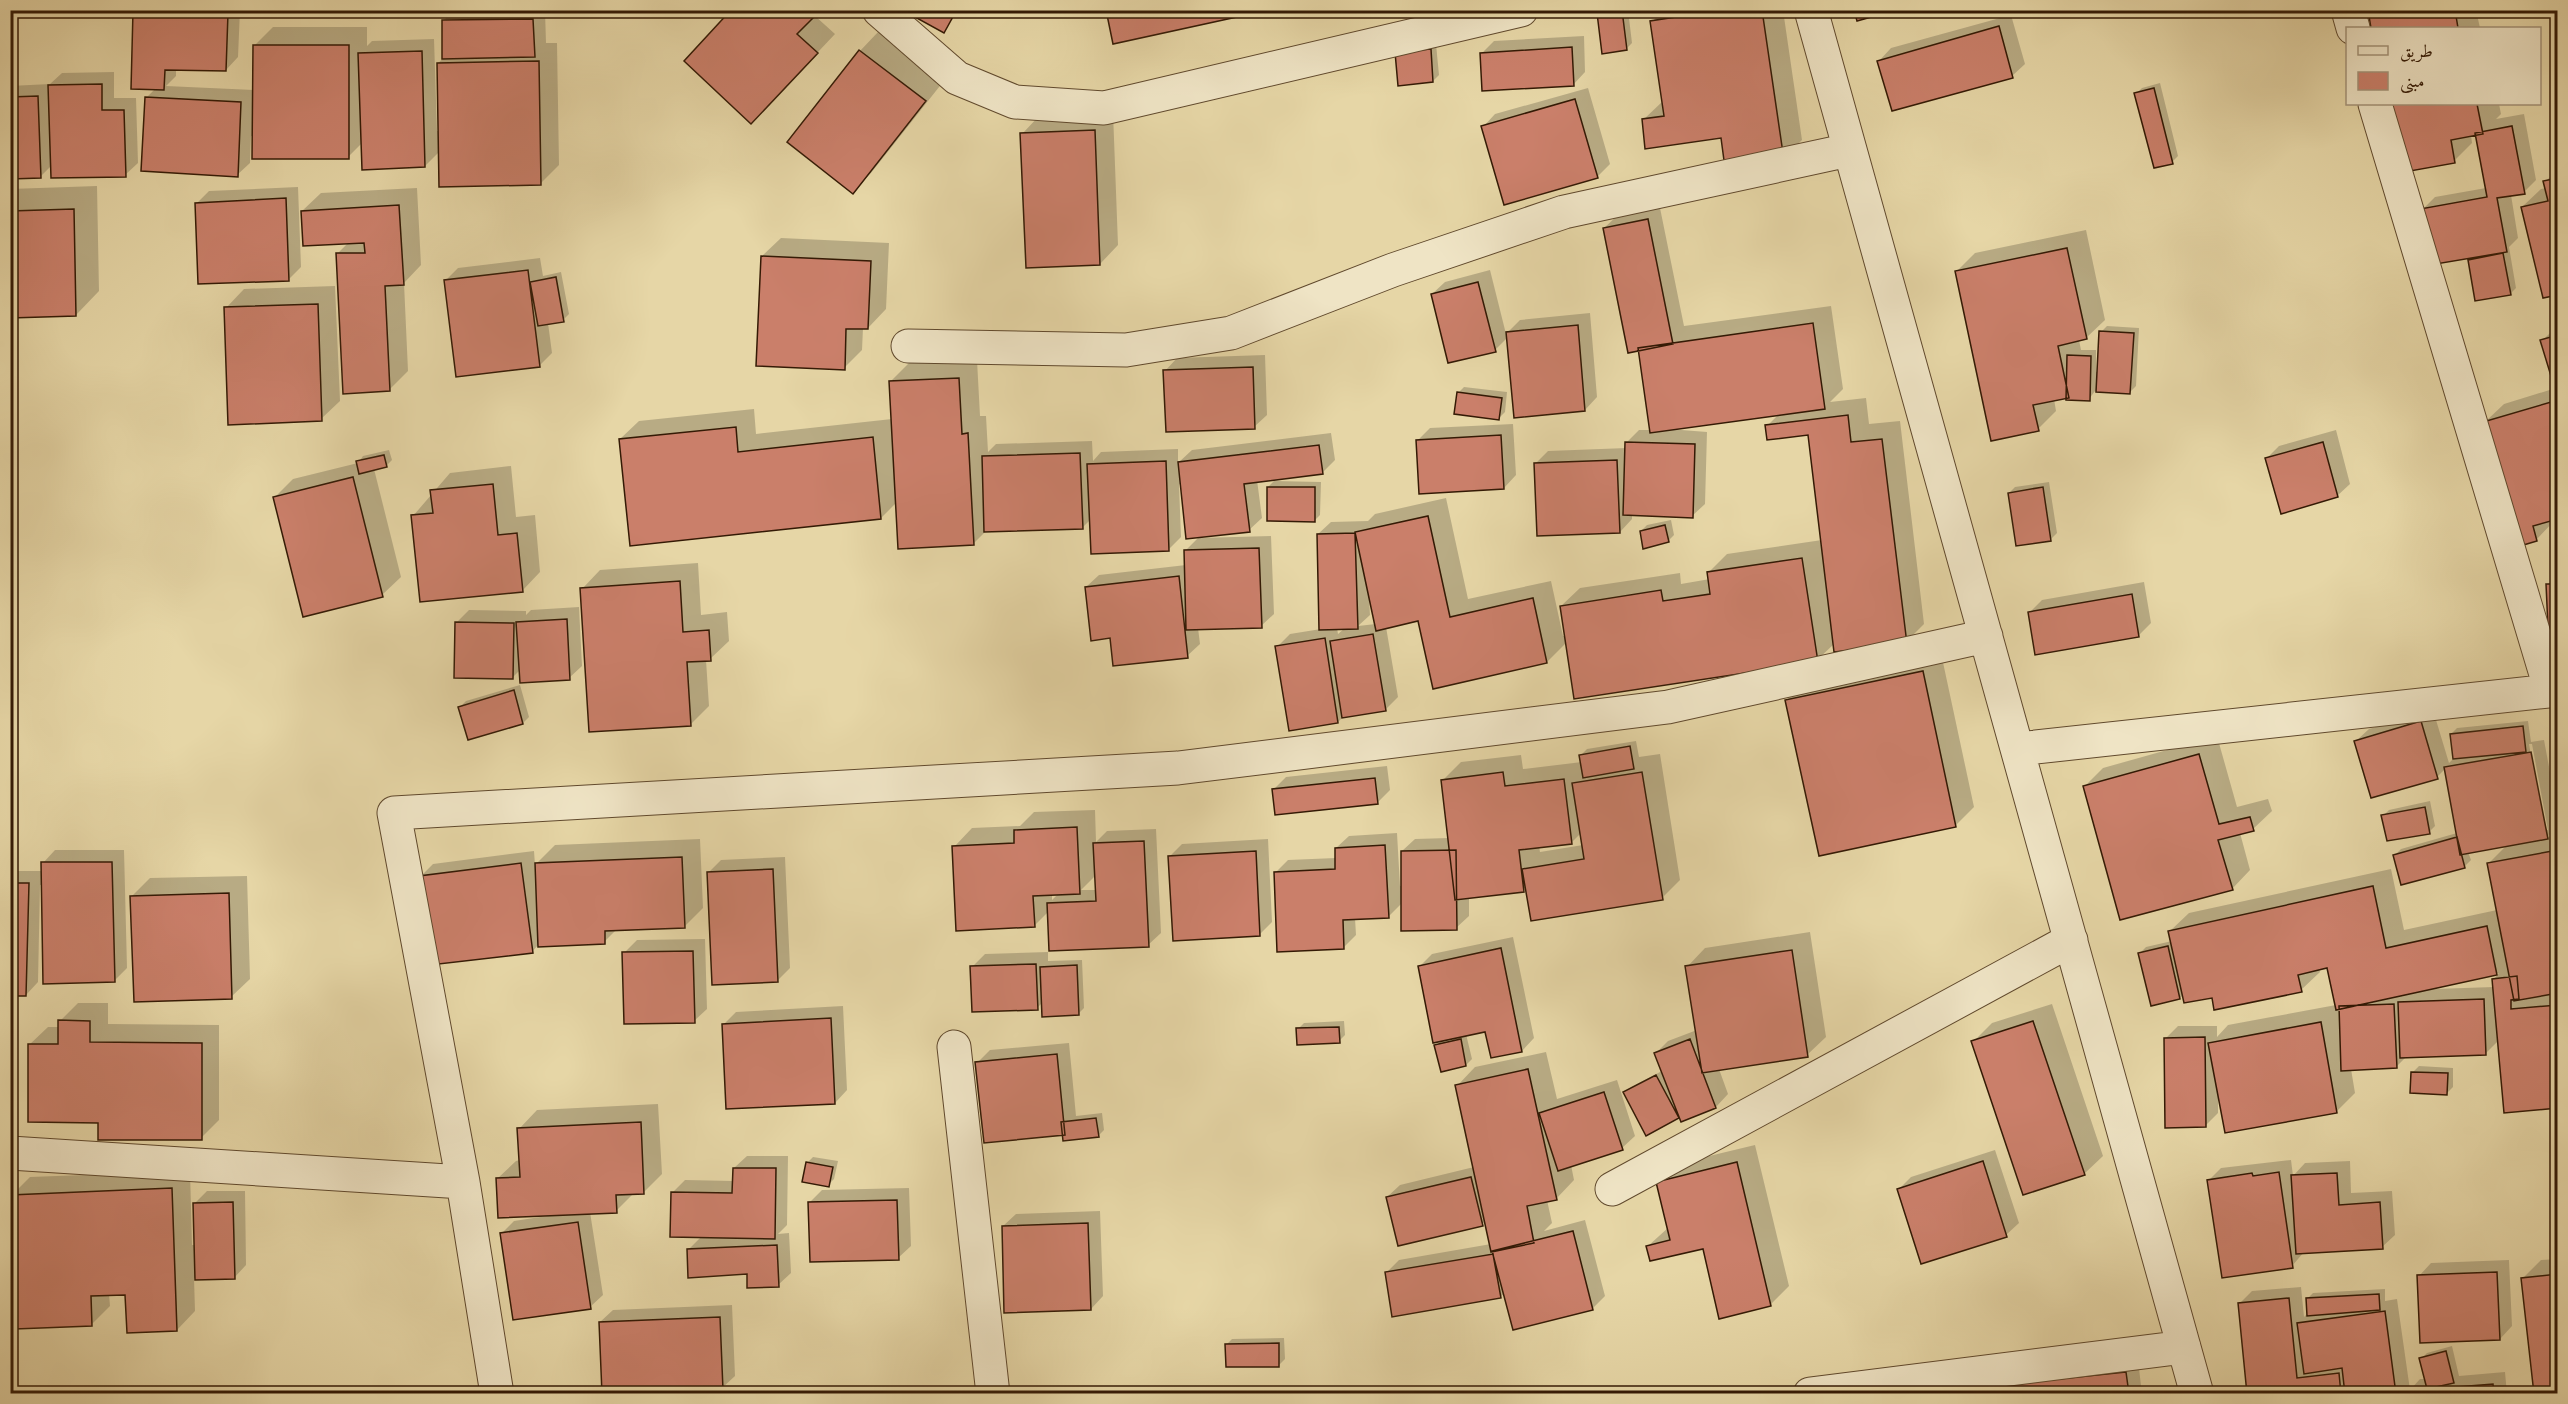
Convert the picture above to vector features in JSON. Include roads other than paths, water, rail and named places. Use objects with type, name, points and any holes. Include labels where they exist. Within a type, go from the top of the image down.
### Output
[{"type":"street","points":[[879,10],[957,78],[1015,102],[1104,108],[1521,10]]},
{"type":"street","points":[[1811,10],[2197,1394]]},
{"type":"street","points":[[2348,10],[2353,27]]},
{"type":"street","points":[[2018,749],[2554,691],[2376,105]]},
{"type":"street","points":[[908,346],[1126,350],[1231,333],[1393,270],[1564,212],[1849,150]]},
{"type":"street","points":[[497,1394],[464,1182],[394,813],[1178,768],[1668,707],[1986,636]]},
{"type":"street","points":[[1612,1189],[2071,940]]},
{"type":"street","points":[[954,1047],[993,1394]]},
{"type":"street","points":[[10,1153],[464,1182]]},
{"type":"street","points":[[1810,1394],[2184,1347]]}]
